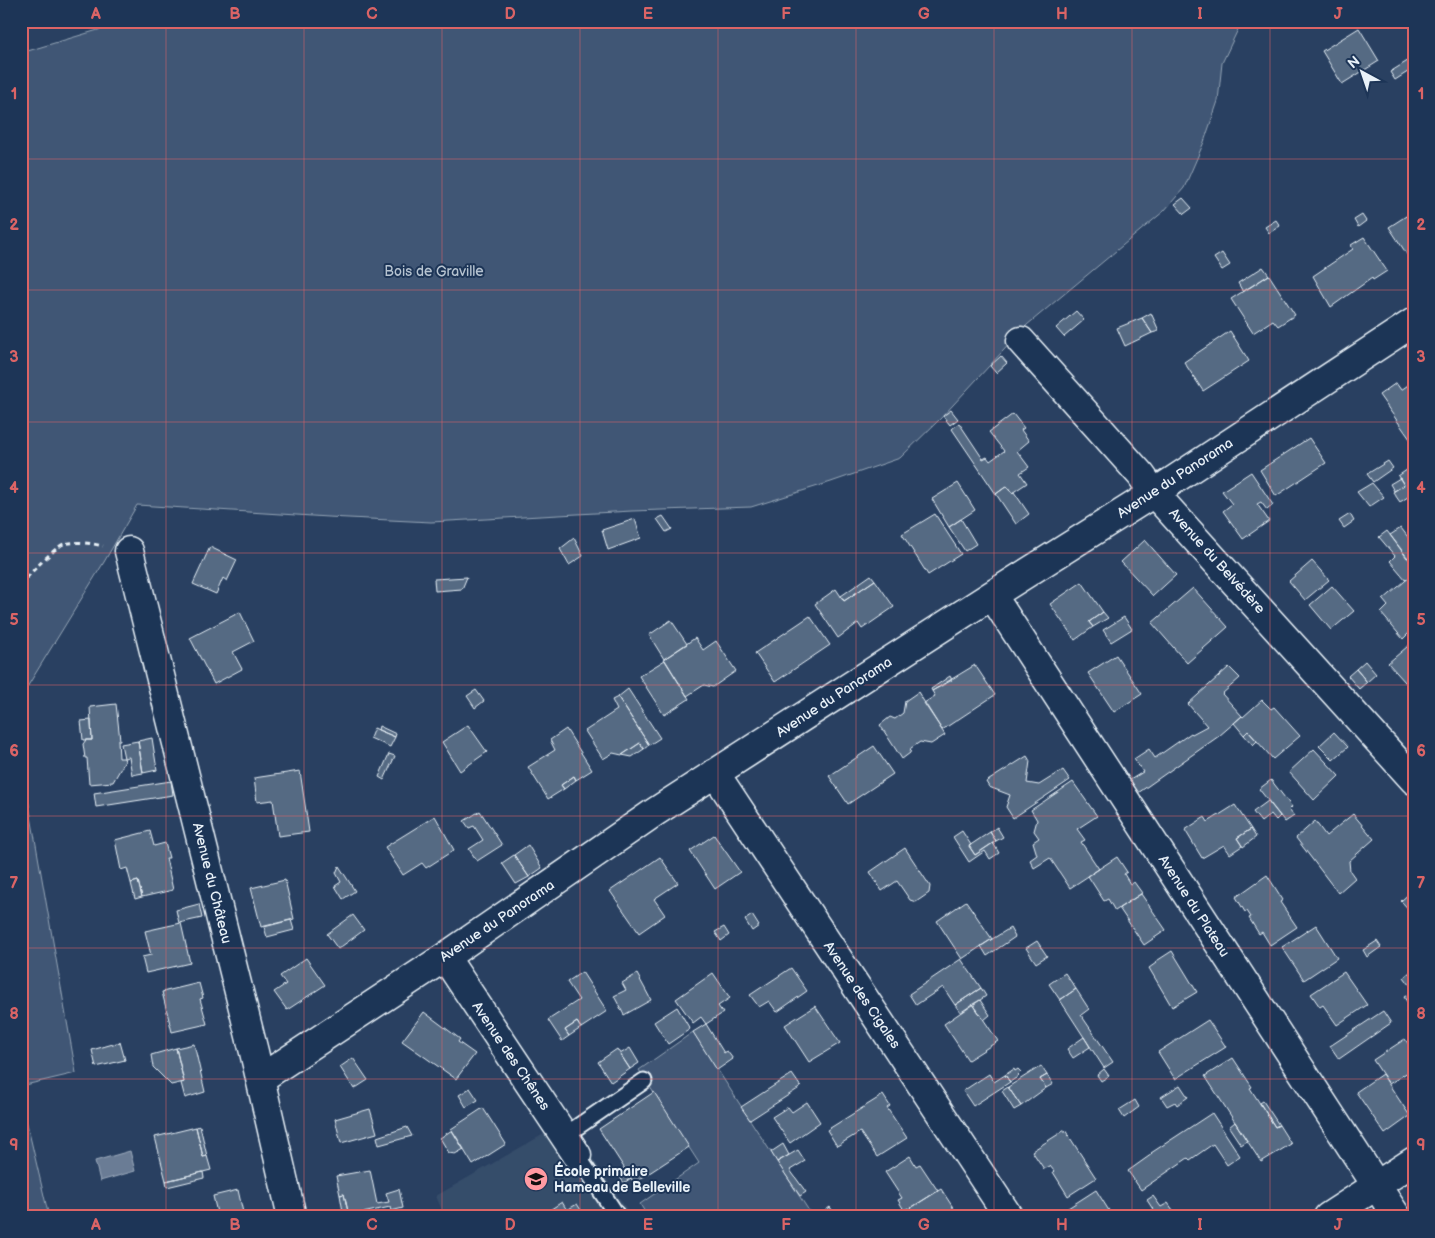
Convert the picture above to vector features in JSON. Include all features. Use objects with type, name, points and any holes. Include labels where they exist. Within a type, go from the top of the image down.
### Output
[{"type":"street","name":"Avenue du Panorama","points":[[260,1079],[715,773],[1154,493],[1414,322]]},
{"type":"street","name":"Avenue du Belvédère","points":[[1021,341],[1141,475],[1154,493],[1414,780]]},
{"type":"street","name":"Avenue du Château","points":[[129,551],[260,1079],[292,1217]]},
{"type":"street","name":"Avenue du Plateau","points":[[992,595],[1397,1217]]},
{"type":"street","name":"Avenue des Cigales","points":[[715,773],[1009,1217]]},
{"type":"street","name":"Avenue des Chênes","points":[[444,956],[571,1145]]},
{"type":"street","points":[[1328,1217],[1414,1161]]},
{"type":"lane","points":[[618,1217],[571,1145],[644,1081]]},
{"type":"path","points":[[21,585],[62,544],[84,542],[129,551]]},
{"type":"shaded area","name":"École primaire Hameau de Belleville","points":[[544,1134],[565,1163],[587,1150],[632,1217],[445,1217],[436,1196]]},
{"type":"shaded area","points":[[130,1151],[135,1171],[100,1181],[95,1161]]},
{"type":"green space","name":"Bois de Graville","points":[[128,21],[1242,21],[1222,63],[1218,101],[1204,142],[1184,188],[1164,211],[1027,325],[941,418],[900,458],[751,507],[632,511],[431,522],[137,505],[21,697],[21,53]]},
{"type":"green space","points":[[21,759],[76,1073],[21,1086]]},
{"type":"green space","points":[[693,1032],[813,1217],[648,1217],[640,1204],[699,1163],[639,1070]]},
{"type":"green space","points":[[21,1098],[49,1217],[21,1217]]},
{"type":"building","points":[[1359,28],[1379,61],[1342,84],[1322,51]]},
{"type":"building","points":[[1414,57],[1414,68],[1395,80],[1390,72]]},
{"type":"building","points":[[1183,198],[1192,208],[1184,214],[1175,204]]},
{"type":"building","points":[[1414,211],[1414,252],[1408,256],[1389,227]]},
{"type":"building","points":[[1362,215],[1366,221],[1358,227],[1354,220]]},
{"type":"building","points":[[1276,220],[1280,226],[1269,233],[1265,227]]},
{"type":"building","points":[[1364,237],[1387,271],[1373,280],[1372,278],[1331,307],[1313,276],[1353,249],[1351,245]]},
{"type":"building","points":[[1222,253],[1230,265],[1222,270],[1214,258]]},
{"type":"building","points":[[1263,267],[1269,275],[1243,292],[1238,283]]},
{"type":"building","points":[[1269,275],[1295,315],[1278,326],[1273,320],[1253,333],[1231,299]]},
{"type":"building","points":[[1076,311],[1084,320],[1064,337],[1056,328]]},
{"type":"building","points":[[1151,313],[1159,331],[1152,333],[1142,318]]},
{"type":"building","points":[[1142,318],[1152,333],[1125,346],[1117,328]]},
{"type":"building","points":[[1230,331],[1249,361],[1203,391],[1184,362]]},
{"type":"building","points":[[1001,356],[1007,363],[996,373],[990,366]]},
{"type":"building","points":[[1414,381],[1414,436],[1410,439],[1379,395],[1396,383],[1401,390]]},
{"type":"building","points":[[951,410],[958,419],[950,425],[943,416]]},
{"type":"building","points":[[1013,414],[1024,428],[1021,430],[1029,441],[1017,451],[1029,467],[1020,473],[1027,483],[1012,493],[1007,486],[996,494],[952,429],[959,423],[983,459],[987,457],[990,461],[1004,451],[989,432]]},
{"type":"building","points":[[1309,438],[1326,463],[1276,496],[1260,470]]},
{"type":"building","points":[[1388,461],[1393,468],[1373,482],[1367,474]]},
{"type":"building","points":[[1414,465],[1414,500],[1411,495],[1400,502],[1393,492],[1404,485],[1398,476]]},
{"type":"building","points":[[1251,472],[1273,505],[1267,510],[1261,502],[1257,504],[1269,521],[1243,539],[1223,511],[1232,504],[1222,491]]},
{"type":"building","points":[[1400,478],[1404,485],[1394,491],[1390,484]]},
{"type":"building","points":[[958,483],[975,510],[949,527],[932,499]]},
{"type":"building","points":[[1372,483],[1384,497],[1369,507],[1357,492]]},
{"type":"building","points":[[1007,486],[1012,493],[1014,492],[1029,514],[1016,524],[996,494]]},
{"type":"building","points":[[935,514],[961,554],[928,575],[902,534]]},
{"type":"building","points":[[1350,514],[1354,521],[1344,528],[1339,521]]},
{"type":"building","points":[[663,516],[672,529],[666,532],[657,519]]},
{"type":"building","points":[[635,519],[641,538],[608,550],[602,530]]},
{"type":"building","points":[[961,519],[976,544],[965,551],[949,527]]},
{"type":"building","points":[[1401,528],[1414,545],[1414,553],[1407,558],[1390,535]]},
{"type":"building","points":[[1387,531],[1414,566],[1414,573],[1406,580],[1390,561],[1395,556],[1379,537]]},
{"type":"building","points":[[574,538],[583,556],[569,565],[560,549]]},
{"type":"building","points":[[1145,540],[1176,575],[1153,596],[1121,562]]},
{"type":"building","points":[[210,547],[237,560],[227,581],[223,578],[216,594],[193,584]]},
{"type":"building","points":[[1312,561],[1329,580],[1305,600],[1289,581]]},
{"type":"building","points":[[871,575],[875,580],[844,601],[841,596]]},
{"type":"building","points":[[1412,575],[1414,577],[1414,634],[1411,631],[1403,639],[1381,613],[1388,606],[1383,600]]},
{"type":"building","points":[[467,577],[462,589],[435,591],[434,579]]},
{"type":"building","points":[[875,580],[894,607],[862,629],[858,623],[838,638],[815,604],[836,589],[844,601]]},
{"type":"building","points":[[1082,582],[1103,612],[1089,622],[1093,627],[1075,640],[1050,604]]},
{"type":"building","points":[[1332,586],[1354,611],[1331,630],[1310,605]]},
{"type":"building","points":[[1193,588],[1228,627],[1187,663],[1152,623]]},
{"type":"building","points":[[240,612],[254,641],[233,652],[242,669],[214,684],[190,638]]},
{"type":"building","points":[[1103,612],[1108,618],[1093,627],[1089,622]]},
{"type":"building","points":[[810,616],[830,645],[775,682],[755,653]]},
{"type":"building","points":[[1124,617],[1132,629],[1111,642],[1103,630]]},
{"type":"building","points":[[671,620],[687,644],[664,659],[649,635]]},
{"type":"building","points":[[695,638],[703,650],[716,641],[736,671],[713,687],[704,685],[687,696],[664,659]]},
{"type":"building","points":[[1414,641],[1414,692],[1388,663]]},
{"type":"building","points":[[1116,655],[1142,694],[1114,712],[1088,673]]},
{"type":"building","points":[[665,660],[689,699],[664,715],[639,676]]},
{"type":"building","points":[[1365,661],[1376,674],[1367,682],[1356,669]]},
{"type":"building","points":[[975,665],[995,695],[942,730],[924,703],[935,696],[932,691]]},
{"type":"building","points":[[1229,667],[1240,678],[1222,694],[1242,716],[1219,736],[1138,793],[1130,780],[1143,772],[1134,759],[1149,749],[1155,758],[1191,733],[1207,726],[1188,704]]},
{"type":"building","points":[[1356,669],[1367,682],[1359,689],[1348,676]]},
{"type":"building","points":[[950,676],[952,680],[932,691],[931,689]]},
{"type":"building","points":[[628,689],[660,738],[649,745],[618,697]]},
{"type":"building","points":[[476,690],[484,701],[475,708],[467,696]]},
{"type":"building","points":[[918,692],[945,735],[931,744],[920,742],[911,748],[910,753],[902,759],[880,725],[890,717],[895,719],[903,713],[905,701]]},
{"type":"building","points":[[618,697],[649,745],[644,749],[640,743],[622,755],[613,753],[603,759],[585,731],[617,710],[612,700]]},
{"type":"building","points":[[1262,700],[1271,709],[1274,707],[1300,736],[1273,759],[1248,731],[1244,735],[1234,723]]},
{"type":"building","points":[[116,704],[120,740],[118,740],[119,758],[124,758],[125,761],[113,782],[89,784],[87,758],[85,758],[83,744],[86,740],[92,740],[90,707]]},
{"type":"building","points":[[91,720],[92,740],[83,740],[81,721]]},
{"type":"building","points":[[468,725],[487,752],[460,771],[442,742]]},
{"type":"building","points":[[379,726],[396,734],[395,737],[378,730]]},
{"type":"building","points":[[374,728],[395,737],[390,747],[370,738]]},
{"type":"building","points":[[566,729],[592,770],[576,780],[574,776],[561,785],[564,789],[548,799],[528,767],[555,750],[550,740]]},
{"type":"building","points":[[1248,731],[1257,741],[1253,745],[1244,735]]},
{"type":"building","points":[[1334,732],[1348,747],[1333,760],[1319,746]]},
{"type":"building","points":[[152,738],[157,770],[143,773],[138,741]]},
{"type":"building","points":[[138,741],[143,773],[132,775],[129,757],[124,758],[121,744]]},
{"type":"building","points":[[640,743],[644,749],[632,757],[622,755]]},
{"type":"building","points":[[874,746],[893,774],[848,804],[829,776]]},
{"type":"building","points":[[1314,749],[1339,776],[1314,800],[1289,772]]},
{"type":"building","points":[[389,754],[395,756],[384,780],[379,777]]},
{"type":"building","points":[[1027,756],[1030,761],[1027,783],[1039,785],[1063,770],[1070,780],[1013,818],[1006,807],[1010,795],[989,787],[986,782]]},
{"type":"building","points":[[300,771],[309,832],[278,836],[273,800],[257,802],[254,778]]},
{"type":"building","points":[[574,776],[576,780],[564,789],[561,785]]},
{"type":"building","points":[[1271,780],[1292,807],[1289,810],[1294,816],[1285,822],[1259,789]]},
{"type":"building","points":[[171,781],[173,795],[96,807],[94,793]]},
{"type":"building","points":[[1073,782],[1097,816],[1077,829],[1085,840],[1081,842],[1099,869],[1070,888],[1050,858],[1034,868],[1030,860],[1037,855],[1033,842],[1039,838],[1034,831],[1037,820],[1031,810]]},
{"type":"building","points":[[1268,801],[1280,816],[1276,820],[1271,814],[1261,822],[1253,812]]},
{"type":"building","points":[[1235,805],[1251,829],[1237,838],[1242,846],[1230,854],[1224,845],[1202,858],[1185,830],[1205,817],[1208,822]]},
{"type":"building","points":[[480,811],[502,845],[477,861],[469,849],[483,840],[474,826],[469,828],[464,821]]},
{"type":"building","points":[[1353,814],[1374,839],[1349,861],[1350,871],[1355,878],[1338,893],[1296,838],[1315,821],[1326,836]]},
{"type":"building","points":[[435,816],[454,850],[426,868],[422,863],[403,875],[385,847]]},
{"type":"building","points":[[997,827],[1003,837],[996,841],[990,832]]},
{"type":"building","points":[[1251,829],[1256,837],[1243,847],[1237,838]]},
{"type":"building","points":[[150,831],[154,846],[165,843],[169,858],[166,858],[173,890],[142,897],[138,881],[131,883],[127,868],[121,870],[115,840]]},
{"type":"building","points":[[962,831],[975,855],[993,843],[999,853],[990,859],[985,851],[969,862],[953,837]]},
{"type":"building","points":[[990,832],[996,841],[975,855],[969,846]]},
{"type":"building","points":[[714,835],[740,872],[715,889],[690,851]]},
{"type":"building","points":[[528,845],[542,868],[529,877],[514,855]]},
{"type":"building","points":[[905,848],[930,886],[929,893],[916,902],[910,900],[897,881],[882,891],[870,872]]},
{"type":"building","points":[[514,855],[529,877],[516,884],[502,863]]},
{"type":"building","points":[[660,857],[678,883],[654,899],[665,915],[639,933],[610,891]]},
{"type":"building","points":[[1117,857],[1127,872],[1124,874],[1130,884],[1134,882],[1142,893],[1115,911],[1108,899],[1104,901],[1088,876]]},
{"type":"building","points":[[339,866],[355,891],[343,899],[335,886],[341,882],[336,873]]},
{"type":"building","points":[[1267,875],[1283,900],[1280,902],[1297,927],[1270,945],[1262,932],[1259,934],[1249,918],[1251,917],[1247,911],[1245,912],[1236,897]]},
{"type":"building","points":[[285,880],[294,919],[261,927],[251,888]]},
{"type":"building","points":[[138,881],[142,897],[135,899],[131,883]]},
{"type":"building","points":[[1414,889],[1414,915],[1401,901]]},
{"type":"building","points":[[1141,894],[1166,930],[1144,945],[1119,908]]},
{"type":"building","points":[[966,901],[992,939],[962,959],[937,921]]},
{"type":"building","points":[[199,904],[202,918],[179,923],[176,910]]},
{"type":"building","points":[[353,915],[364,930],[338,949],[327,934]]},
{"type":"building","points":[[752,915],[759,926],[752,931],[745,920]]},
{"type":"building","points":[[291,920],[294,930],[267,937],[264,927]]},
{"type":"building","points":[[181,923],[190,963],[146,973],[142,957],[151,955],[145,931]]},
{"type":"building","points":[[1316,925],[1337,958],[1304,980],[1282,947]]},
{"type":"building","points":[[724,927],[729,935],[721,941],[715,932]]},
{"type":"building","points":[[1010,928],[1015,937],[987,956],[981,946]]},
{"type":"building","points":[[1037,941],[1047,956],[1036,963],[1026,948]]},
{"type":"building","points":[[1377,941],[1381,947],[1367,957],[1363,950]]},
{"type":"building","points":[[1172,951],[1197,992],[1172,1007],[1149,968]]},
{"type":"building","points":[[306,958],[325,985],[287,1010],[274,992],[286,984],[280,976]]},
{"type":"building","points":[[961,959],[981,988],[955,1005],[943,987],[916,1005],[909,994]]},
{"type":"building","points":[[791,968],[807,991],[777,1012],[769,1001],[759,1007],[750,995]]},
{"type":"building","points":[[582,972],[607,1011],[581,1028],[577,1022],[565,1030],[569,1036],[562,1041],[548,1020],[579,1000],[567,982]]},
{"type":"building","points":[[1344,972],[1367,1005],[1337,1025],[1323,1005],[1320,1007],[1311,994]]},
{"type":"building","points":[[1410,972],[1414,976],[1414,983],[1410,985],[1404,977]]},
{"type":"building","points":[[713,973],[730,998],[718,1006],[723,1013],[706,1024],[701,1017],[693,1023],[676,999]]},
{"type":"building","points":[[1065,973],[1076,989],[1060,1000],[1049,984]]},
{"type":"building","points":[[637,974],[651,1000],[624,1015],[614,996],[626,990],[622,983]]},
{"type":"building","points":[[199,983],[203,998],[200,999],[207,1024],[172,1032],[162,992]]},
{"type":"building","points":[[981,988],[986,996],[961,1013],[955,1005]]},
{"type":"building","points":[[1076,989],[1089,1009],[1081,1015],[1113,1062],[1104,1068],[1060,1000]]},
{"type":"building","points":[[1414,991],[1413,1023],[1406,1012],[1411,1008],[1404,997]]},
{"type":"building","points":[[980,1000],[990,1015],[984,1020],[973,1004]]},
{"type":"building","points":[[973,1004],[998,1041],[968,1060],[944,1024]]},
{"type":"building","points":[[815,1006],[840,1043],[809,1062],[785,1025]]},
{"type":"building","points":[[677,1007],[690,1029],[668,1044],[654,1022]]},
{"type":"building","points":[[1383,1011],[1391,1023],[1339,1059],[1330,1046]]},
{"type":"building","points":[[424,1012],[460,1039],[458,1042],[475,1054],[456,1079],[402,1041]]},
{"type":"building","points":[[1208,1020],[1226,1047],[1175,1079],[1158,1052]]},
{"type":"building","points":[[577,1022],[581,1028],[569,1036],[565,1030]]},
{"type":"building","points":[[706,1024],[724,1053],[727,1051],[733,1059],[717,1070],[693,1032]]},
{"type":"building","points":[[1084,1037],[1090,1047],[1073,1058],[1067,1049]]},
{"type":"building","points":[[1405,1039],[1414,1052],[1414,1080],[1408,1072],[1389,1084],[1373,1060]]},
{"type":"building","points":[[120,1042],[125,1060],[96,1067],[92,1050]]},
{"type":"building","points":[[194,1044],[205,1092],[185,1098],[181,1083],[184,1082],[176,1048]]},
{"type":"building","points":[[176,1048],[184,1082],[171,1085],[153,1067],[151,1055]]},
{"type":"building","points":[[630,1048],[639,1063],[630,1069],[620,1054]]},
{"type":"building","points":[[617,1049],[630,1069],[611,1082],[598,1062]]},
{"type":"building","points":[[353,1058],[368,1080],[354,1089],[340,1067]]},
{"type":"building","points":[[1233,1058],[1275,1127],[1279,1125],[1291,1144],[1261,1162],[1205,1076]]},
{"type":"building","points":[[1041,1066],[1047,1075],[1040,1079],[1046,1088],[1021,1106],[1008,1087]]},
{"type":"building","points":[[1014,1069],[1015,1071],[1018,1069],[1021,1072],[1019,1076],[1010,1082],[1005,1075]]},
{"type":"building","points":[[1104,1069],[1109,1076],[1101,1081],[1097,1075]]},
{"type":"building","points":[[792,1074],[801,1087],[750,1120],[741,1107]]},
{"type":"building","points":[[989,1074],[994,1082],[1005,1075],[1010,1082],[973,1106],[963,1091]]},
{"type":"building","points":[[1382,1074],[1410,1116],[1385,1134],[1356,1092]]},
{"type":"building","points":[[1047,1075],[1053,1084],[1046,1088],[1040,1079]]},
{"type":"building","points":[[1180,1085],[1188,1097],[1177,1105],[1175,1102],[1167,1106],[1161,1097]]},
{"type":"building","points":[[1008,1087],[1021,1106],[1014,1110],[1002,1091]]},
{"type":"building","points":[[470,1088],[478,1100],[466,1107],[459,1095]]},
{"type":"building","points":[[654,1092],[689,1147],[634,1183],[599,1129]]},
{"type":"building","points":[[883,1095],[890,1106],[887,1108],[907,1138],[877,1157],[860,1132],[837,1146],[827,1130]]},
{"type":"building","points":[[1135,1100],[1139,1107],[1124,1118],[1119,1110]]},
{"type":"building","points":[[1263,1101],[1279,1125],[1275,1127],[1260,1103]]},
{"type":"building","points":[[807,1102],[820,1122],[790,1143],[772,1117],[788,1107],[792,1112]]},
{"type":"building","points":[[483,1108],[506,1144],[473,1165],[451,1129]]},
{"type":"building","points":[[370,1109],[377,1133],[341,1143],[335,1119]]},
{"type":"building","points":[[1212,1113],[1240,1156],[1227,1165],[1213,1144],[1190,1160],[1188,1158],[1141,1190],[1128,1171],[1151,1153]]},
{"type":"building","points":[[1235,1122],[1247,1141],[1241,1145],[1229,1127]]},
{"type":"building","points":[[200,1126],[207,1156],[203,1157],[196,1127]]},
{"type":"building","points":[[196,1127],[203,1157],[207,1156],[211,1170],[166,1181],[155,1137]]},
{"type":"building","points":[[407,1127],[412,1136],[379,1145],[377,1137]]},
{"type":"building","points":[[452,1130],[464,1149],[455,1154],[449,1153],[440,1138]]},
{"type":"building","points":[[1065,1130],[1096,1178],[1068,1196],[1050,1166],[1044,1169],[1032,1151]]},
{"type":"building","points":[[783,1144],[789,1155],[777,1162],[771,1152]]},
{"type":"building","points":[[798,1150],[805,1161],[790,1170],[806,1192],[800,1196],[777,1162]]},
{"type":"building","points":[[910,1156],[916,1166],[920,1164],[938,1191],[909,1209],[904,1210],[898,1200],[902,1198],[885,1172]]},
{"type":"building","points":[[624,1168],[631,1178],[624,1183],[617,1173]]},
{"type":"building","points":[[370,1170],[377,1204],[389,1202],[386,1193],[399,1189],[403,1208],[391,1211],[390,1207],[349,1216],[344,1194],[340,1195],[336,1176]]},
{"type":"building","points":[[203,1172],[204,1178],[167,1187],[166,1181]]},
{"type":"building","points":[[941,1189],[954,1209],[943,1217],[910,1217],[906,1211]]},
{"type":"building","points":[[238,1190],[244,1217],[218,1217],[213,1196]]},
{"type":"building","points":[[1096,1190],[1113,1217],[1069,1217],[1072,1215],[1068,1208]]},
{"type":"building","points":[[344,1194],[349,1216],[346,1217],[344,1217],[340,1195]]},
{"type":"building","points":[[1153,1196],[1161,1207],[1168,1203],[1178,1217],[1158,1217],[1147,1200]]},
{"type":"building","points":[[562,1202],[571,1217],[539,1217]]},
{"type":"building","points":[[577,1204],[583,1213],[576,1217],[571,1217],[567,1210]]},
{"type":"building","points":[[830,1207],[837,1217],[816,1217]]},
{"type":"building","points":[[1068,1208],[1072,1215],[1069,1217],[1055,1217]]},
{"type":"place","name":"École primaire Hameau de Belleville","points":[[536,1179]]}]
